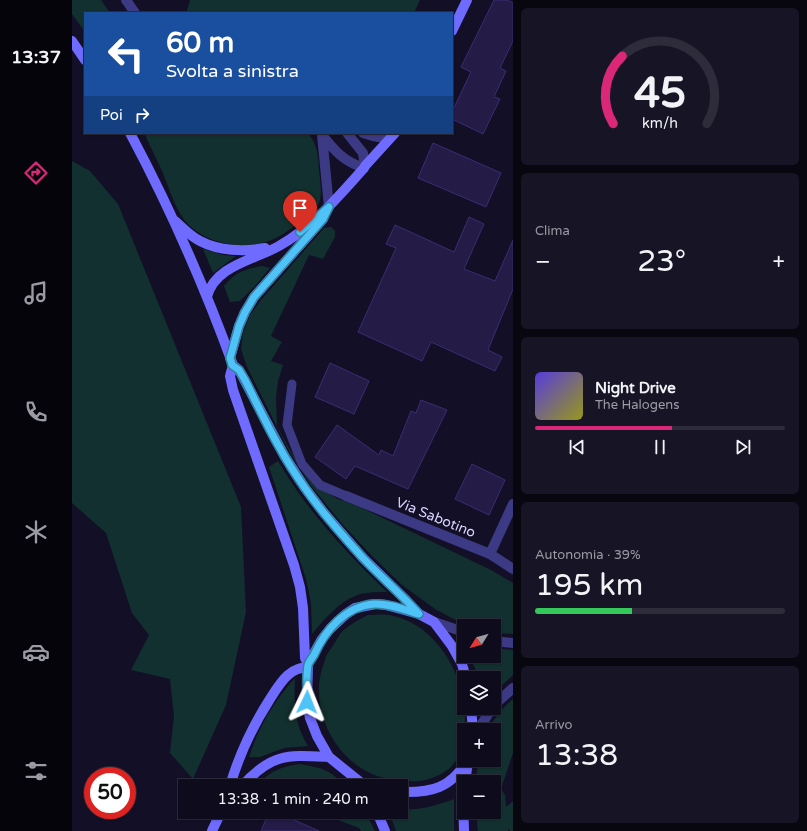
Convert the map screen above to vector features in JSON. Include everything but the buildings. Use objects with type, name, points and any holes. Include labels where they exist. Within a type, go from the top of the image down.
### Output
[{"type":"main road","points":[[453,29],[467,0]]},
{"type":"main road","points":[[72,41],[84,59]]},
{"type":"main road","points":[[131,134],[173,220],[207,297],[231,362],[239,370],[285,456],[305,488],[324,513],[363,558],[419,614]]},
{"type":"main road","points":[[207,297],[212,284],[224,273],[236,265],[278,246],[300,232],[329,207],[393,134]]},
{"type":"main road","points":[[329,207],[323,219],[254,297],[245,312],[239,326],[231,362],[230,376],[233,390],[294,565],[300,587],[303,608],[306,658],[308,665],[307,702],[310,718],[317,736],[329,757],[356,779]]},
{"type":"main road","points":[[173,220],[200,241],[214,246],[250,251],[278,246]]},
{"type":"main road","points":[[232,779],[235,768],[255,722],[278,686],[289,674],[308,665],[319,644],[330,628],[355,608],[376,604],[386,605],[419,614],[434,622],[452,646],[462,664],[464,671]]},
{"type":"main road","points":[[248,779],[253,774],[276,760],[288,756],[299,755],[329,757]]},
{"type":"main road","points":[[408,792],[432,790],[447,783],[464,767]]},
{"type":"main road","points":[[212,831],[218,819]]},
{"type":"main road","points":[[380,819],[385,831]]},
{"type":"main road","points":[[464,819],[464,831]]},
{"type":"street","points":[[126,0],[134,12]]},
{"type":"street","points":[[321,134],[338,154],[354,164],[364,167],[363,153],[348,134]]},
{"type":"street","points":[[321,134],[329,207]]},
{"type":"street","points":[[366,134],[384,138],[392,134]]},
{"type":"street","name":"Via Sabotino","points":[[346,496],[490,554],[513,569]]},
{"type":"street","points":[[490,554],[513,504]]},
{"type":"street","points":[[434,622],[457,630]]},
{"type":"street","points":[[501,642],[513,643]]},
{"type":"street","points":[[501,699],[513,688]]},
{"type":"street","points":[[467,819],[469,831]]},
{"type":"lane","points":[[292,384],[287,425],[302,464],[320,485],[346,496]]},
{"type":"green space","points":[[72,0],[101,0],[109,12],[84,12],[84,31],[72,14]]},
{"type":"green space","points":[[190,0],[420,0],[414,12],[186,12]]},
{"type":"green space","points":[[144,134],[309,134],[316,146],[318,155],[321,196],[319,203],[312,211],[294,227],[280,236],[266,242],[256,244],[234,245],[222,243],[202,235],[185,221],[175,203]]},
{"type":"green space","points":[[72,161],[90,171],[118,204],[241,507],[246,612],[226,705],[193,779],[170,753],[174,716],[170,679],[131,670],[149,635],[132,613],[106,533],[72,503]]},
{"type":"green space","points":[[331,227],[335,231],[335,237],[323,259],[309,255],[271,336],[282,342],[271,361],[283,365],[278,381],[276,398],[277,426],[291,452],[309,479],[322,489],[336,498],[360,507],[491,570],[513,583],[513,634],[501,633],[501,619],[457,619],[457,621],[435,609],[402,585],[373,557],[343,525],[312,487],[290,453],[247,367],[241,349],[243,333],[250,315],[261,300],[324,228]]},
{"type":"green space","points":[[203,249],[223,255],[236,256],[213,273]]},
{"type":"green space","points":[[262,266],[270,268],[240,301],[230,302],[224,286],[228,281],[236,274],[250,268]]},
{"type":"green space","points":[[278,461],[322,524],[387,592],[365,593],[347,600],[331,613],[312,634],[311,603],[306,579],[269,467]]},
{"type":"green space","points":[[368,615],[389,615],[401,618],[413,623],[423,630],[440,647],[447,658],[457,680],[457,715],[465,715],[465,718],[465,723],[457,723],[457,759],[445,772],[430,779],[419,781],[408,781],[408,779],[388,779],[374,775],[361,768],[352,762],[337,746],[326,726],[320,706],[320,677],[327,654],[340,634],[353,623]]},
{"type":"green space","points":[[501,649],[513,650],[513,675],[501,686],[501,671],[476,671],[472,663],[501,663]]},
{"type":"green space","points":[[295,678],[297,721],[303,738],[308,746],[284,748],[260,757],[249,757],[262,725],[280,696]]},
{"type":"green space","points":[[513,699],[513,753],[501,789],[501,775],[476,775],[478,767],[501,767],[501,723],[492,723],[498,715],[501,715],[501,711]]},
{"type":"green space","points":[[300,764],[314,767],[325,770],[339,779],[264,779],[276,770]]},
{"type":"green space","points":[[501,789],[505,795],[506,807],[513,801],[513,831],[510,831],[508,828],[508,831],[478,831],[477,819],[501,819]]},
{"type":"green space","points":[[454,799],[454,831],[396,831],[392,819],[408,819],[408,809],[428,807]]},
{"type":"green space","points":[[336,819],[369,819],[375,831],[361,831],[359,828]]},
{"type":"route","points":[[300,232],[329,207],[323,219],[254,297],[239,326],[230,358],[232,365],[239,370],[245,380],[285,456],[305,488],[324,513],[363,558],[419,614],[386,605],[376,604],[363,605],[346,614],[330,628],[308,664],[307,702]]}]
